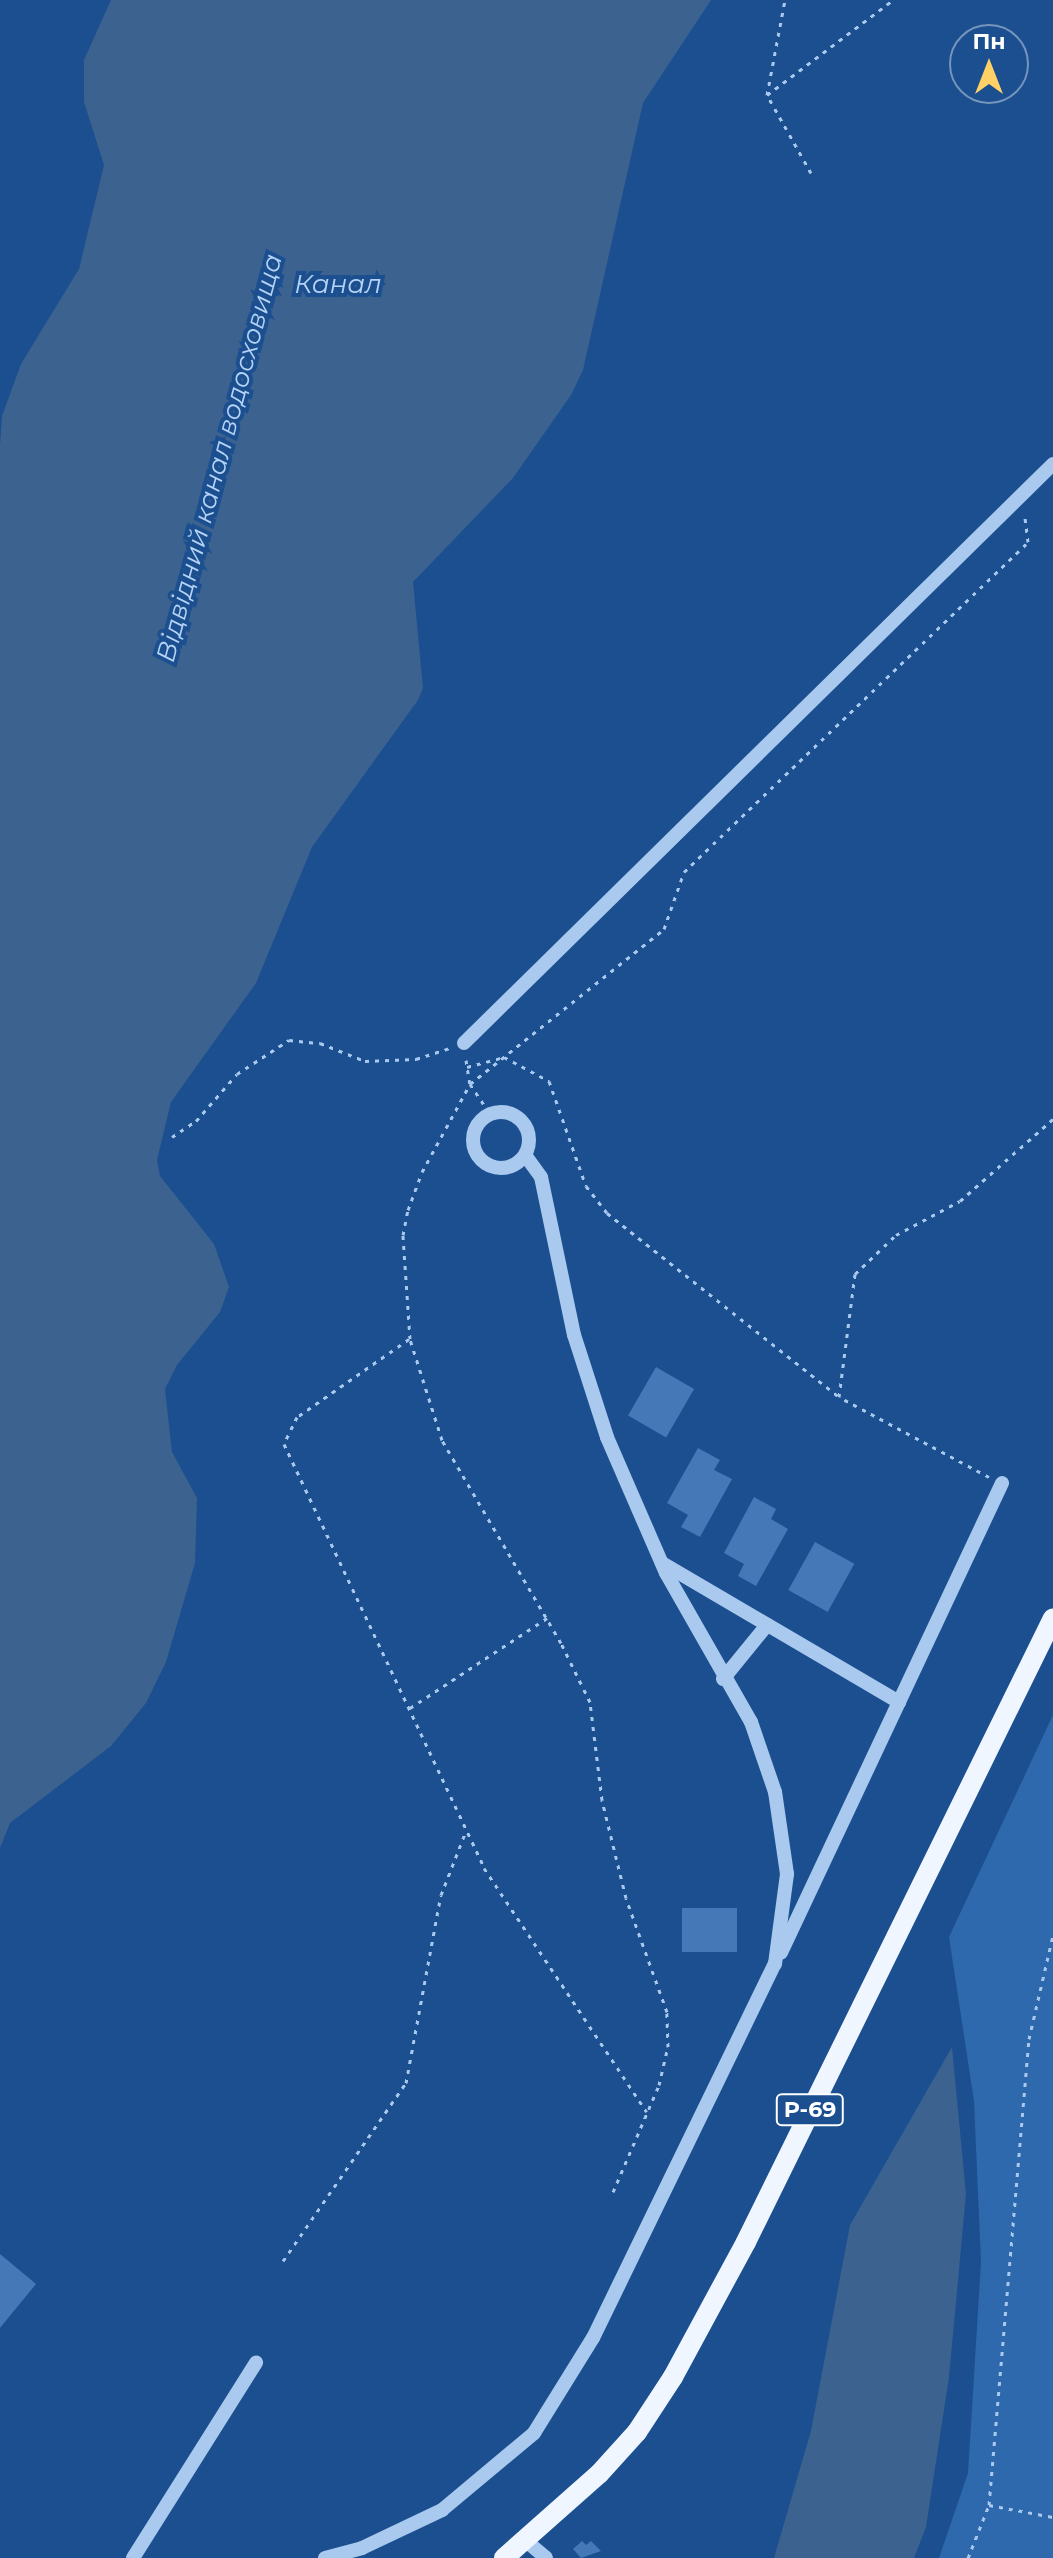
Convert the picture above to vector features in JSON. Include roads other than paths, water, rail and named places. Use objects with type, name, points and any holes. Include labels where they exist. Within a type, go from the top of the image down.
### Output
[{"type":"main road","name":"Р-69","points":[[504,2558],[526,2541],[628,2442],[673,2377],[746,2242],[1053,1618]]},
{"type":"lane","points":[[464,1043],[1053,464]]},
{"type":"lane","points":[[508,1112],[523,1121],[530,1138],[525,1155],[510,1167],[483,1162],[473,1136],[490,1114],[508,1112]]},
{"type":"lane","points":[[525,1155],[541,1177],[574,1335],[607,1437],[662,1563],[723,1679],[751,1722],[775,1792],[787,1874],[775,1964]]},
{"type":"lane","points":[[325,2558],[362,2548],[442,2510],[504,2463],[534,2433],[593,2338],[775,1964],[1002,1483]]},
{"type":"lane","points":[[662,1563],[899,1702]]},
{"type":"lane","points":[[723,1679],[767,1625]]},
{"type":"lane","points":[[133,2558],[256,2363]]},
{"type":"lane","points":[[526,2541],[546,2558]]},
{"type":"water","name":"Канал","points":[[111,0],[711,0],[643,103],[583,370],[571,395],[513,478],[413,582],[423,688],[418,700],[312,847],[256,983],[171,1102],[157,1160],[160,1176],[214,1244],[229,1287],[220,1312],[177,1365],[165,1389],[172,1452],[197,1498],[195,1563],[166,1662],[146,1703],[111,1746],[10,1823],[0,1848],[0,445],[2,416],[21,364],[79,269],[104,165],[84,102],[84,60]]},
{"type":"water","points":[[952,2047],[966,2194],[949,2377],[926,2527],[914,2558],[774,2558],[811,2431],[850,2225]]},
{"type":"water label","name":"Відвідний канал водосховища","points":[[220,458]]}]
